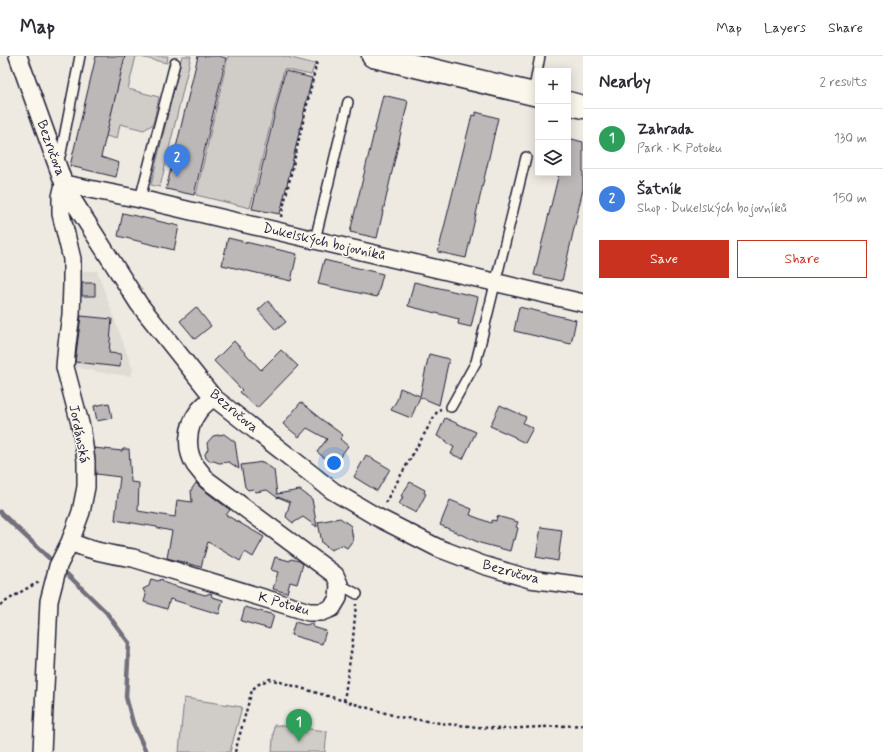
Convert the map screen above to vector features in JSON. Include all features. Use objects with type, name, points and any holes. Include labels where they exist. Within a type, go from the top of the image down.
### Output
[{"type":"street","name":"Bezručova","points":[[18,56],[64,184],[72,199],[139,304],[213,397],[333,491],[438,548],[483,565],[530,579],[583,586]]},
{"type":"street","points":[[373,56],[535,95]]},
{"type":"street","points":[[571,104],[583,107]]},
{"type":"street","name":"Dukelských bojovníků","points":[[64,184],[140,199],[583,303]]},
{"type":"street","name":"Jordánská","points":[[45,744],[49,601],[58,566],[70,542],[81,512],[86,487],[86,461],[82,431],[65,367],[71,315],[72,259],[61,214],[61,197],[64,184]]},
{"type":"street","points":[[213,397],[198,412],[191,423],[188,434],[194,464],[207,480],[335,575],[339,584]]},
{"type":"street","name":"K Potoku","points":[[70,542],[86,549],[133,558],[309,612],[322,612],[332,608],[338,598],[339,584]]},
{"type":"lane","points":[[57,164],[62,154],[80,56]]},
{"type":"lane","points":[[538,68],[540,56]]},
{"type":"lane","points":[[140,199],[175,63]]},
{"type":"lane","points":[[315,240],[348,102]]},
{"type":"lane","points":[[451,407],[476,362],[526,157]]},
{"type":"lane","points":[[339,584],[356,594]]},
{"type":"path","points":[[281,218],[317,61]]},
{"type":"path","points":[[384,505],[438,410],[451,407]]},
{"type":"path","points":[[0,605],[24,590],[56,574]]},
{"type":"path","points":[[344,701],[353,639],[356,594]]},
{"type":"path","points":[[235,752],[252,690],[257,685],[270,679],[399,717],[447,724],[500,729],[583,725]]},
{"type":"shaded area","points":[[125,56],[136,56],[128,89],[159,97],[153,124],[144,130],[120,124],[117,139],[106,136]]},
{"type":"shaded area","points":[[136,56],[168,56],[167,63]]},
{"type":"shaded area","points":[[182,56],[191,56],[160,187],[151,185]]},
{"type":"shaded area","points":[[228,56],[283,56],[315,64],[311,75],[284,69],[250,208],[196,195]]},
{"type":"shaded area","points":[[78,271],[97,271],[133,370],[131,376],[103,373],[71,366]]},
{"type":"shaded area","points":[[184,698],[242,707],[230,752],[179,752]]},
{"type":"shaded area","points":[[274,725],[327,731],[325,752],[272,752]]},
{"type":"building","points":[[96,56],[125,56],[101,157],[119,163],[116,177],[70,166]]},
{"type":"building","points":[[198,56],[219,56],[226,58],[194,195],[166,189]]},
{"type":"building","points":[[285,71],[312,78],[280,214],[252,209]]},
{"type":"building","points":[[383,95],[408,101],[377,238],[350,232]]},
{"type":"building","points":[[476,112],[498,118],[466,258],[438,252],[472,115],[476,116]]},
{"type":"building","points":[[571,139],[583,142],[583,189],[562,281],[534,275],[558,176],[571,176]]},
{"type":"building","points":[[123,213],[179,226],[174,250],[118,236]]},
{"type":"building","points":[[228,238],[297,254],[291,281],[222,265]]},
{"type":"building","points":[[324,260],[383,274],[377,297],[318,284]]},
{"type":"building","points":[[414,282],[478,297],[471,327],[458,324],[459,319],[408,306]]},
{"type":"building","points":[[82,283],[95,283],[95,296],[82,296]]},
{"type":"building","points":[[268,301],[286,322],[276,330],[258,310]]},
{"type":"building","points":[[196,307],[211,326],[195,339],[180,321]]},
{"type":"building","points":[[519,307],[576,320],[571,344],[514,331]]},
{"type":"building","points":[[81,316],[112,319],[109,353],[121,354],[120,367],[75,362]]},
{"type":"building","points":[[234,341],[261,370],[281,350],[298,366],[257,408],[240,392],[242,390],[214,361]]},
{"type":"building","points":[[429,354],[449,359],[439,405],[420,397],[411,418],[391,410],[397,400],[400,388],[420,396]]},
{"type":"building","points":[[301,402],[343,435],[340,439],[348,446],[334,465],[317,452],[327,439],[307,428],[299,437],[283,424]]},
{"type":"building","points":[[109,403],[112,418],[97,421],[94,406]]},
{"type":"building","points":[[500,405],[526,417],[523,423],[533,428],[525,443],[490,426]]},
{"type":"building","points":[[445,418],[476,432],[463,459],[451,454],[454,447],[446,443],[447,441],[437,436]]},
{"type":"building","points":[[224,434],[235,442],[239,469],[229,462],[219,463],[209,461],[206,458],[205,454],[208,449],[207,443],[213,436]]},
{"type":"building","points":[[94,448],[122,451],[123,449],[129,449],[131,482],[139,483],[138,511],[175,517],[177,500],[192,502],[191,490],[196,483],[230,510],[226,515],[264,537],[253,557],[245,552],[240,561],[208,542],[201,567],[167,558],[172,531],[115,520],[120,477],[96,474]]},
{"type":"building","points":[[366,455],[390,469],[377,491],[354,477]]},
{"type":"building","points":[[263,462],[274,470],[277,494],[300,490],[312,499],[317,527],[303,517],[293,523],[286,517],[290,502],[278,498],[267,490],[256,492],[253,489],[248,490],[245,487],[241,465]]},
{"type":"building","points":[[410,482],[425,490],[424,493],[426,494],[416,513],[399,504],[403,497],[401,496]]},
{"type":"building","points":[[450,500],[472,509],[470,515],[491,523],[492,520],[496,521],[497,516],[518,522],[515,540],[513,539],[510,551],[480,543],[440,525]]},
{"type":"building","points":[[340,518],[351,526],[353,540],[347,548],[342,545],[331,550],[322,543],[318,522]]},
{"type":"building","points":[[541,527],[562,530],[558,561],[536,557]]},
{"type":"building","points":[[275,557],[290,561],[291,559],[299,561],[303,564],[297,584],[290,582],[287,593],[273,589],[278,572],[271,570]]},
{"type":"building","points":[[151,579],[158,581],[162,579],[165,583],[205,595],[211,593],[212,597],[223,600],[219,614],[170,599],[167,609],[144,602],[146,595],[143,589],[149,586]]},
{"type":"building","points":[[245,607],[274,615],[270,629],[241,621]]},
{"type":"building","points":[[295,622],[306,625],[312,623],[313,627],[326,631],[322,644],[291,635]]},
{"type":"waterway","points":[[0,512],[49,558]]},
{"type":"waterway","points":[[67,574],[106,612],[129,643],[126,697],[133,723],[146,752]]},
{"type":"place","name":"Šatník","points":[[177,177]]},
{"type":"place","name":"Zahrada","points":[[299,742]]}]
